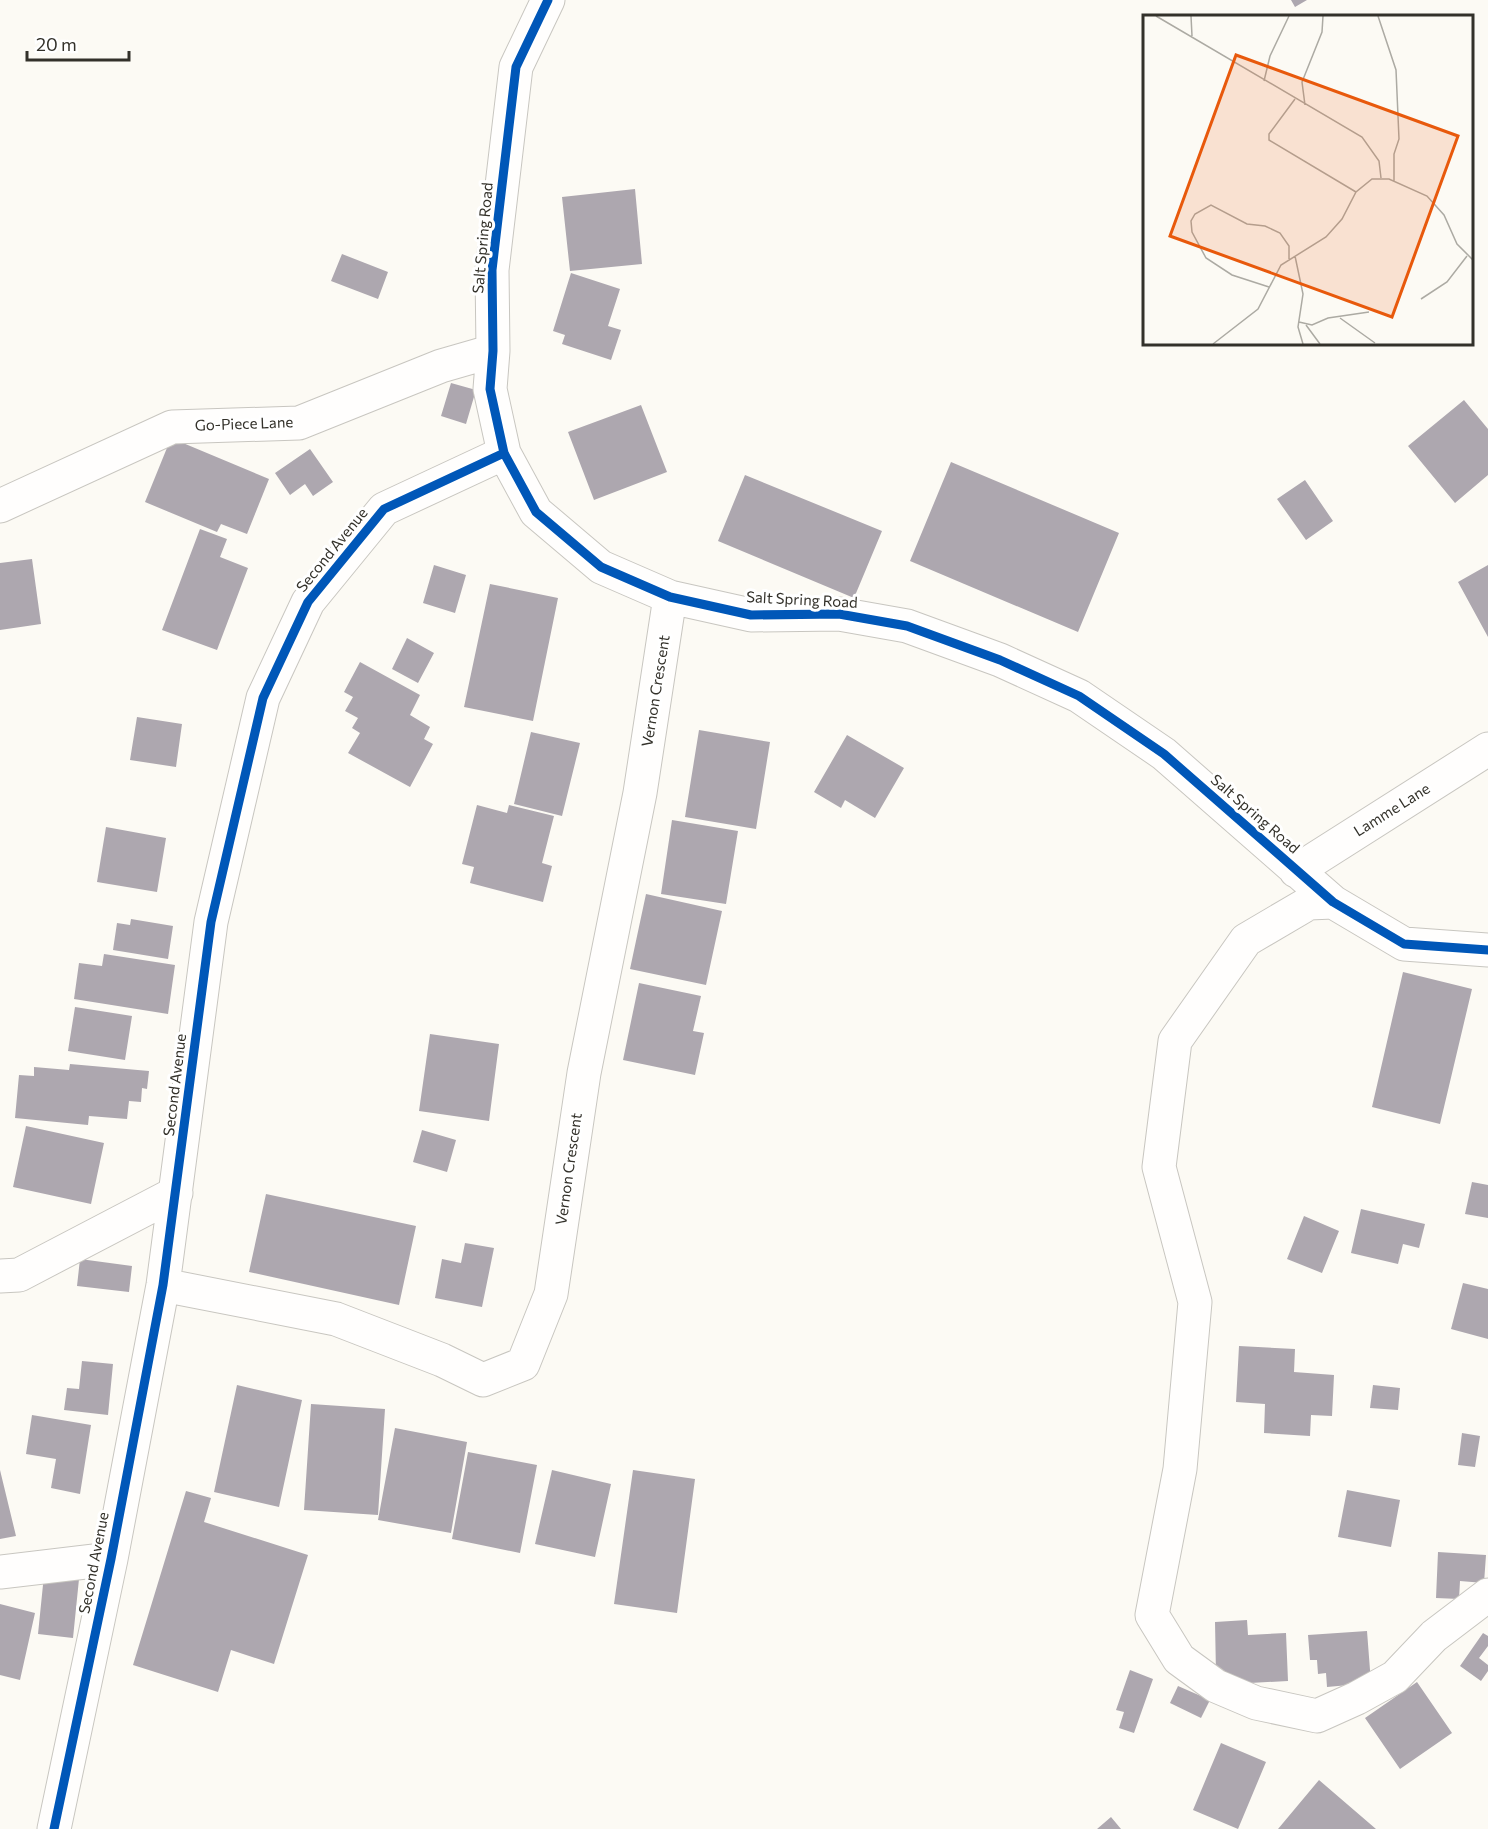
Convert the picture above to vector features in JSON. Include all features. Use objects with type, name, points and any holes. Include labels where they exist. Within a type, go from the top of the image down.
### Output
[{"type":"street","name":"Salt Spring Road","points":[[548,0],[516,68],[492,270],[493,351],[490,389],[504,453],[536,512],[601,567],[670,597],[751,615],[839,614],[907,626],[1000,660],[1079,696],[1164,754],[1334,902],[1404,944],[1488,950]]},
{"type":"street","name":"Go-Piece Lane","points":[[0,506],[172,427],[299,423],[441,366],[493,351]]},
{"type":"street","name":"Second Avenue","points":[[54,1829],[111,1559],[163,1285],[211,922],[263,698],[308,602],[384,509],[504,453]]},
{"type":"street","name":"Vernon Crescent","points":[[163,1285],[336,1319],[442,1360],[483,1380],[523,1364],[551,1294],[584,1073],[640,793],[670,597]]},
{"type":"street","name":"Lamme Lane","points":[[1296,871],[1488,749]]},
{"type":"street","points":[[1334,902],[1309,903],[1246,940],[1175,1041],[1160,1167],[1195,1302],[1180,1469],[1152,1615],[1179,1659],[1216,1686],[1256,1703],[1317,1716],[1395,1677],[1434,1636],[1488,1595]]},
{"type":"street","points":[[0,1276],[19,1275],[176,1193]]},
{"type":"street","points":[[0,1572],[111,1559]]},
{"type":"building","points":[[1291,0],[1307,0],[1295,7]]},
{"type":"building","points":[[635,189],[642,264],[570,271],[562,197]]},
{"type":"building","points":[[342,254],[388,272],[378,299],[331,281]]},
{"type":"building","points":[[571,273],[620,289],[608,326],[621,330],[611,360],[562,344],[565,335],[553,331]]},
{"type":"building","points":[[451,383],[476,390],[466,424],[441,416]]},
{"type":"building","points":[[1464,400],[1488,429],[1488,475],[1455,503],[1408,446]]},
{"type":"building","points":[[641,405],[667,472],[594,500],[568,432]]},
{"type":"building","points":[[171,438],[269,479],[247,534],[221,524],[217,532],[145,502]]},
{"type":"building","points":[[310,449],[333,482],[313,496],[305,484],[290,495],[275,473]]},
{"type":"building","points":[[951,462],[1119,533],[1078,632],[910,561]]},
{"type":"building","points":[[745,475],[882,531],[854,598],[718,541]]},
{"type":"building","points":[[1305,480],[1333,521],[1306,540],[1277,499]]},
{"type":"building","points":[[200,529],[227,539],[220,557],[248,568],[217,650],[162,630]]},
{"type":"building","points":[[32,559],[41,624],[0,630],[0,563]]},
{"type":"building","points":[[434,565],[466,575],[455,613],[423,603]]},
{"type":"building","points":[[1488,565],[1488,637],[1458,582]]},
{"type":"building","points":[[490,584],[558,598],[533,721],[464,707]]},
{"type":"building","points":[[407,638],[434,653],[418,683],[392,669]]},
{"type":"building","points":[[360,662],[420,695],[410,715],[430,727],[424,739],[433,744],[410,787],[348,753],[360,733],[352,728],[358,718],[345,711],[353,697],[344,692]]},
{"type":"building","points":[[137,717],[182,724],[176,767],[130,760]]},
{"type":"building","points":[[699,730],[770,742],[756,829],[685,817]]},
{"type":"building","points":[[531,732],[580,743],[562,816],[514,804]]},
{"type":"building","points":[[847,735],[904,768],[875,818],[845,800],[841,808],[814,792]]},
{"type":"building","points":[[477,805],[507,813],[509,805],[554,816],[542,863],[552,866],[543,902],[470,883],[474,867],[462,864]]},
{"type":"building","points":[[672,820],[738,831],[726,904],[661,894]]},
{"type":"building","points":[[106,827],[166,838],[157,892],[97,882]]},
{"type":"building","points":[[646,894],[722,911],[706,985],[630,969]]},
{"type":"building","points":[[131,919],[173,926],[168,959],[113,950],[117,923],[130,925]]},
{"type":"building","points":[[104,954],[175,965],[168,1014],[74,999],[79,963],[102,966]]},
{"type":"building","points":[[1403,972],[1472,989],[1440,1124],[1372,1107]]},
{"type":"building","points":[[639,983],[701,996],[693,1031],[704,1033],[695,1075],[623,1060]]},
{"type":"building","points":[[75,1007],[132,1016],[125,1060],[68,1051]]},
{"type":"building","points":[[430,1034],[499,1044],[489,1121],[419,1111]]},
{"type":"building","points":[[70,1064],[149,1071],[147,1089],[142,1088],[141,1102],[129,1101],[127,1119],[89,1116],[88,1125],[15,1118],[19,1075],[34,1076],[34,1067],[69,1070]]},
{"type":"building","points":[[26,1126],[104,1143],[91,1204],[13,1187]]},
{"type":"building","points":[[422,1130],[456,1140],[447,1172],[413,1162]]},
{"type":"building","points":[[1472,1182],[1488,1185],[1488,1218],[1465,1214]]},
{"type":"building","points":[[266,1194],[416,1226],[399,1305],[249,1272]]},
{"type":"building","points":[[1361,1209],[1425,1224],[1419,1248],[1403,1244],[1398,1264],[1351,1253]]},
{"type":"building","points":[[1304,1216],[1339,1231],[1322,1273],[1287,1259]]},
{"type":"building","points":[[465,1243],[494,1248],[482,1307],[435,1298],[442,1259],[461,1263]]},
{"type":"building","points":[[80,1259],[132,1266],[129,1292],[77,1286]]},
{"type":"building","points":[[1463,1283],[1488,1289],[1488,1339],[1451,1329]]},
{"type":"building","points":[[1239,1346],[1295,1349],[1294,1372],[1334,1375],[1332,1416],[1311,1415],[1310,1436],[1264,1433],[1265,1404],[1236,1402]]},
{"type":"building","points":[[82,1361],[113,1364],[108,1415],[64,1410],[67,1388],[79,1389]]},
{"type":"building","points":[[237,1385],[302,1400],[279,1507],[214,1492]]},
{"type":"building","points":[[1373,1385],[1400,1388],[1398,1410],[1370,1408]]},
{"type":"building","points":[[311,1404],[385,1409],[378,1515],[304,1510]]},
{"type":"building","points":[[32,1415],[91,1425],[80,1494],[51,1488],[56,1459],[26,1454]]},
{"type":"building","points":[[395,1428],[467,1442],[451,1533],[378,1520]]},
{"type":"building","points":[[1462,1433],[1480,1436],[1475,1467],[1458,1465]]},
{"type":"building","points":[[468,1452],[537,1465],[520,1553],[452,1539]]},
{"type":"building","points":[[0,1470],[16,1536],[0,1539]]},
{"type":"building","points":[[552,1470],[611,1484],[595,1557],[535,1544]]},
{"type":"building","points":[[633,1470],[695,1479],[677,1613],[614,1604]]},
{"type":"building","points":[[1347,1490],[1400,1500],[1391,1547],[1338,1537]]},
{"type":"building","points":[[186,1491],[211,1498],[204,1522],[308,1555],[274,1664],[231,1650],[218,1692],[133,1665]]},
{"type":"building","points":[[1438,1552],[1486,1555],[1484,1583],[1460,1581],[1459,1599],[1436,1598]]},
{"type":"building","points":[[44,1575],[79,1579],[73,1638],[38,1634]]},
{"type":"building","points":[[0,1604],[35,1613],[20,1680],[0,1675]]},
{"type":"building","points":[[1247,1620],[1248,1635],[1286,1633],[1288,1681],[1232,1684],[1232,1674],[1216,1674],[1215,1622]]},
{"type":"building","points":[[1367,1631],[1371,1683],[1327,1687],[1326,1673],[1318,1674],[1317,1660],[1310,1660],[1308,1635]]},
{"type":"building","points":[[1483,1633],[1488,1636],[1488,1646],[1479,1658],[1488,1665],[1488,1671],[1481,1681],[1460,1666]]},
{"type":"building","points":[[1130,1670],[1153,1679],[1134,1733],[1119,1728],[1124,1712],[1116,1710]]},
{"type":"building","points":[[1417,1682],[1452,1733],[1400,1769],[1365,1718]]},
{"type":"building","points":[[1178,1686],[1210,1700],[1201,1718],[1170,1703]]},
{"type":"building","points":[[1221,1743],[1266,1762],[1238,1829],[1193,1810]]},
{"type":"building","points":[[1319,1780],[1376,1829],[1278,1829]]},
{"type":"building","points":[[1111,1817],[1121,1829],[1097,1829]]},
{"type":"cycle path","points":[[548,0],[516,67],[492,270],[493,351],[490,389],[504,453],[536,512],[601,567],[670,597],[751,615],[839,614],[907,626],[1000,660],[1079,696],[1164,754],[1333,902],[1404,944],[1488,950]]},
{"type":"cycle path","points":[[54,1829],[111,1559],[163,1285],[211,922],[263,698],[308,602],[384,509],[504,453]]}]
